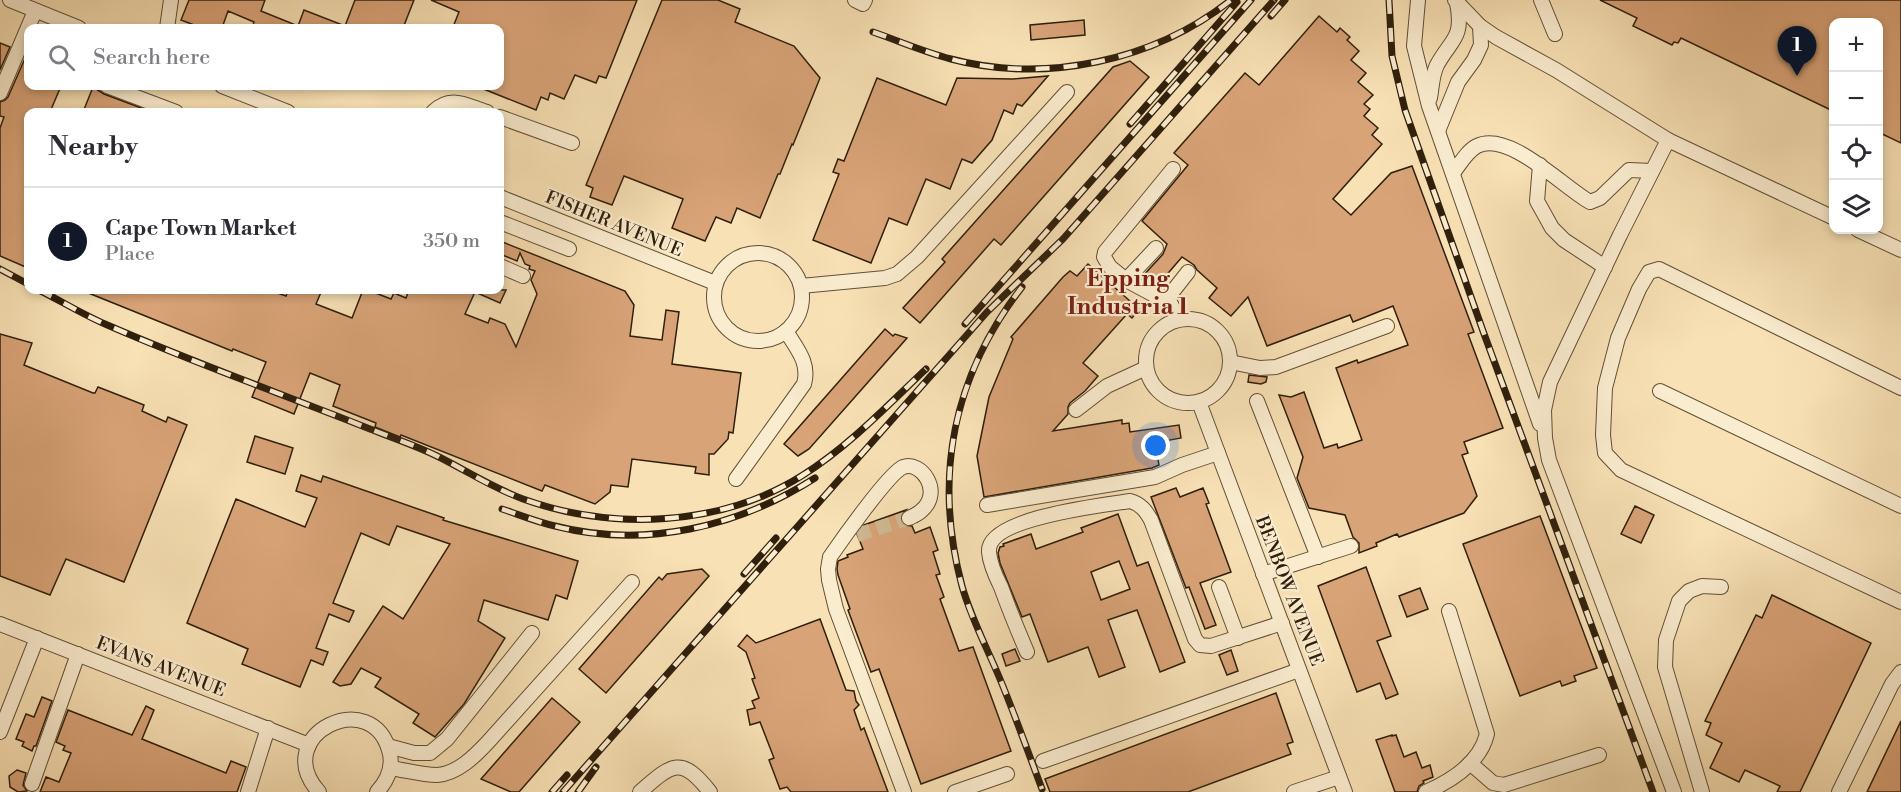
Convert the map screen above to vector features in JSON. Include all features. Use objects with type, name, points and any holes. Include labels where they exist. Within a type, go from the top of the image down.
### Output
[{"type":"lane","points":[[10,0],[69,24]]},
{"type":"lane","points":[[168,24],[171,0]]},
{"type":"lane","points":[[855,0],[863,4],[865,0]]},
{"type":"lane","points":[[1418,0],[1414,46],[1429,106],[1545,438],[1553,471],[1674,792]]},
{"type":"lane","points":[[1541,0],[1555,34]]},
{"type":"lane","points":[[1429,106],[1437,65],[1458,33],[1459,13],[1456,2]]},
{"type":"lane","points":[[1456,2],[1480,26],[1668,140],[1829,216]]},
{"type":"lane","points":[[29,24],[35,11]]},
{"type":"lane","points":[[1438,131],[1458,82],[1474,60],[1480,45],[1480,26]]},
{"type":"lane","points":[[0,93],[24,37]]},
{"type":"lane","points":[[118,90],[165,108]]},
{"type":"lane","points":[[232,90],[278,108]]},
{"type":"lane","points":[[801,286],[885,278],[897,274],[1067,92]]},
{"type":"lane","points":[[438,108],[450,102],[475,108]]},
{"type":"lane","points":[[504,118],[572,143]]},
{"type":"lane","points":[[1545,438],[1544,410],[1550,382],[1668,140]]},
{"type":"lane","points":[[1453,173],[1471,150],[1485,143],[1509,148],[1540,165],[1590,202],[1600,198],[1629,170],[1652,171]]},
{"type":"lane","points":[[1540,165],[1537,201],[1552,228],[1564,240],[1605,267]]},
{"type":"lane","points":[[1173,169],[1105,252],[1104,257],[1107,263],[1126,280],[1171,304],[1178,320]]},
{"type":"lane","name":"FISHER AVENUE","points":[[504,199],[715,283]]},
{"type":"lane","points":[[504,224],[569,249]]},
{"type":"lane","points":[[1867,234],[1901,250]]},
{"type":"lane","points":[[1126,280],[1156,248]]},
{"type":"lane","points":[[759,252],[774,255],[790,265],[799,279],[803,295],[801,309],[795,322],[786,331],[772,339],[755,342],[740,338],[727,329],[717,315],[713,301],[715,283],[730,261],[742,255],[759,252]]},
{"type":"lane","points":[[504,268],[523,276]]},
{"type":"lane","points":[[1901,388],[1659,269],[1649,272],[1618,338],[1605,388],[1603,435],[1605,453],[1621,470],[1901,602]]},
{"type":"lane","points":[[1166,300],[1188,272]]},
{"type":"lane","points":[[1185,318],[1201,320],[1215,327],[1225,339],[1230,354],[1230,369],[1224,384],[1213,396],[1198,402],[1183,403],[1168,399],[1156,389],[1146,368],[1148,344],[1157,331],[1170,322],[1178,320],[1185,318]]},
{"type":"lane","points":[[1230,362],[1260,368],[1276,367],[1387,326]]},
{"type":"lane","points":[[736,479],[804,384],[807,374],[806,365],[786,331]]},
{"type":"lane","points":[[1076,410],[1107,386],[1146,368]]},
{"type":"lane","points":[[1660,391],[1901,506]]},
{"type":"lane","points":[[1257,401],[1318,556]]},
{"type":"lane","name":"BENBOW AVENUE","points":[[1198,402],[1345,792]]},
{"type":"lane","points":[[987,505],[1155,477],[1218,453]]},
{"type":"lane","points":[[904,792],[832,595],[828,569],[830,557],[842,539],[890,478],[904,467],[910,466],[917,469],[930,482],[932,491],[922,511],[909,518]]},
{"type":"lane","points":[[1027,652],[991,561],[989,545],[992,539],[1012,528],[1048,515],[1130,501],[1143,507],[1151,520],[1195,639],[1200,645],[1205,647],[1282,623]]},
{"type":"lane","points":[[842,539],[857,535]]},
{"type":"lane","points":[[1263,574],[1352,546]]},
{"type":"lane","points":[[390,768],[435,775],[444,774],[466,762],[483,747],[632,582]]},
{"type":"lane","points":[[1219,586],[1238,638]]},
{"type":"lane","points":[[1702,792],[1665,667],[1666,640],[1679,601],[1689,591],[1702,586],[1721,587]]},
{"type":"lane","points":[[1426,792],[1452,779],[1470,763],[1485,743],[1487,734],[1449,611]]},
{"type":"lane","name":"EVANS AVENUE","points":[[0,624],[309,745]]},
{"type":"lane","points":[[388,746],[414,753],[430,753],[447,739],[532,633]]},
{"type":"lane","points":[[0,732],[37,638]]},
{"type":"lane","points":[[32,784],[78,654]]},
{"type":"lane","points":[[1043,761],[1299,669]]},
{"type":"lane","points":[[1839,792],[1892,684],[1901,672]]},
{"type":"lane","points":[[319,792],[306,772],[309,745],[319,731],[328,724],[342,719],[355,719],[369,724],[380,733],[388,746],[391,759],[390,768],[384,785],[377,792]]},
{"type":"lane","points":[[248,792],[268,728]]},
{"type":"lane","points":[[1470,763],[1493,783],[1504,785],[1599,755]]},
{"type":"lane","points":[[640,792],[660,774],[672,768],[681,767],[695,774],[710,792]]},
{"type":"lane","points":[[955,792],[1007,774]]},
{"type":"lane","points":[[1294,792],[1339,777]]},
{"type":"building","points":[[189,0],[265,0],[261,11],[293,24],[253,24],[254,22],[228,11],[223,24],[192,24],[181,20]]},
{"type":"building","points":[[355,0],[414,0],[405,24],[346,24]]},
{"type":"building","points":[[431,0],[637,0],[606,78],[599,76],[596,83],[575,75],[564,99],[550,93],[548,100],[541,97],[536,110],[486,90],[504,90],[504,24],[454,24],[459,12]]},
{"type":"building","points":[[662,0],[718,0],[740,9],[735,22],[794,46],[820,78],[760,218],[737,208],[731,223],[716,217],[705,241],[672,228],[683,199],[624,176],[612,205],[590,197],[593,188],[586,185]]},
{"type":"building","points":[[1600,0],[1901,0],[1901,143],[1883,134],[1883,18],[1829,18],[1829,109],[1681,38],[1678,43],[1674,42],[1672,45],[1633,26],[1637,18]]},
{"type":"building","points":[[304,10],[340,24],[299,24]]},
{"type":"building","points":[[1319,16],[1337,32],[1340,28],[1350,37],[1347,40],[1359,51],[1351,60],[1366,73],[1358,82],[1373,95],[1364,104],[1370,109],[1364,116],[1378,128],[1372,135],[1382,144],[1333,199],[1351,215],[1391,173],[1412,166],[1474,332],[1468,334],[1503,428],[1464,442],[1468,453],[1462,455],[1477,496],[1464,513],[1399,537],[1397,534],[1359,553],[1359,543],[1353,537],[1345,515],[1309,508],[1297,478],[1303,457],[1279,395],[1291,397],[1304,392],[1324,448],[1337,444],[1338,448],[1362,440],[1336,368],[1357,360],[1358,363],[1408,345],[1393,306],[1353,322],[1350,315],[1267,346],[1248,297],[1231,316],[1209,298],[1217,288],[1194,265],[1182,257],[1157,286],[1141,278],[1163,254],[1167,244],[1142,221],[1188,165],[1174,153],[1245,73],[1259,85]]},
{"type":"building","points":[[1084,20],[1085,35],[1031,40],[1030,25]]},
{"type":"building","points":[[0,43],[10,47],[0,70]]},
{"type":"building","points":[[24,61],[24,90],[59,90],[52,108],[24,108],[24,266],[0,256],[0,128],[4,117],[0,116],[0,102],[8,97]]},
{"type":"building","points":[[1130,61],[1149,77],[1001,245],[994,239],[920,323],[903,308],[945,262],[942,259],[1113,67]]},
{"type":"building","points":[[1048,76],[1022,106],[1017,104],[1013,114],[1004,110],[992,140],[972,163],[962,159],[950,189],[926,179],[907,225],[889,218],[871,263],[813,240],[839,174],[833,172],[838,159],[844,161],[877,78],[946,105],[957,78],[1013,79]]},
{"type":"building","points":[[92,90],[98,90],[141,108],[85,108]]},
{"type":"building","points":[[504,243],[625,291],[634,305],[630,336],[662,340],[666,310],[679,312],[672,364],[741,373],[733,433],[729,432],[728,439],[714,454],[709,454],[709,475],[695,473],[696,467],[632,459],[628,487],[611,485],[610,492],[595,504],[545,485],[542,491],[401,435],[400,437],[375,427],[376,423],[333,406],[340,385],[310,373],[294,414],[252,397],[266,362],[233,349],[232,351],[91,294],[280,294],[286,296],[287,294],[320,294],[316,304],[352,318],[361,294],[378,294],[391,299],[394,294],[406,298],[408,294],[474,294],[465,314],[488,323],[490,318],[505,324],[516,347],[537,294],[531,280],[535,271],[529,269],[530,266],[525,264],[520,253],[517,261],[504,256]]},
{"type":"building","points":[[1088,264],[1139,309],[1132,318],[1127,314],[1083,363],[1098,376],[1070,403],[1068,414],[1053,431],[1122,420],[1122,424],[1129,423],[1130,432],[1179,425],[1181,438],[1159,442],[1161,453],[1157,454],[1159,465],[1152,468],[984,497],[977,456],[989,397],[1013,339],[1011,337],[1063,277],[1070,271],[1077,276]]},
{"type":"building","points":[[506,290],[500,303],[480,294],[504,294]]},
{"type":"building","points":[[885,329],[893,336],[895,334],[907,338],[809,449],[798,456],[784,444]]},
{"type":"building","points":[[0,334],[32,343],[24,365],[93,393],[98,387],[144,405],[142,411],[166,422],[168,417],[187,425],[124,582],[66,559],[50,595],[0,576]]},
{"type":"building","points":[[1249,375],[1267,377],[1266,382],[1261,384],[1248,382]]},
{"type":"building","points":[[255,436],[293,448],[285,474],[247,462]]},
{"type":"building","points":[[301,475],[321,482],[323,476],[444,518],[443,520],[578,561],[567,599],[556,595],[548,620],[484,600],[478,621],[505,638],[464,704],[435,737],[413,723],[419,714],[375,687],[381,678],[361,668],[351,684],[340,686],[333,682],[383,606],[403,619],[450,544],[397,526],[389,545],[361,533],[333,603],[354,611],[349,622],[329,614],[316,648],[328,652],[323,665],[311,660],[300,687],[242,664],[248,649],[187,623],[236,499],[305,527],[317,498],[296,491]]},
{"type":"building","points":[[1176,488],[1180,497],[1203,488],[1209,503],[1206,504],[1231,572],[1200,583],[1216,625],[1205,629],[1189,587],[1186,588],[1151,497]]},
{"type":"building","points":[[1635,506],[1654,515],[1641,543],[1621,534]]},
{"type":"building","points":[[906,510],[900,517],[904,525],[912,526],[915,533],[930,527],[938,550],[933,552],[940,574],[936,575],[944,597],[940,599],[959,651],[973,647],[1011,751],[921,784],[879,669],[871,672],[848,610],[850,609],[837,569],[838,561],[863,549],[857,534],[864,525]]},
{"type":"building","points":[[1118,514],[1137,566],[1148,562],[1185,662],[1160,672],[1137,610],[1108,620],[1125,667],[1099,677],[1088,647],[1048,662],[1030,614],[1022,617],[998,553],[1000,547],[1004,546],[1003,544],[1031,534],[1036,549],[1083,532],[1081,528]],"holes":[[[1119,561],[1130,589],[1101,600],[1091,572]]]},
{"type":"building","points":[[1540,516],[1597,668],[1574,676],[1576,681],[1562,686],[1560,681],[1520,696],[1463,544]]},
{"type":"building","points":[[1366,567],[1391,636],[1377,641],[1398,694],[1386,699],[1380,683],[1357,692],[1318,586]]},
{"type":"building","points":[[702,569],[709,576],[606,693],[579,669],[659,577],[662,580],[667,574]]},
{"type":"building","points":[[1420,588],[1428,609],[1407,617],[1399,596]]},
{"type":"building","points":[[1772,595],[1871,643],[1800,792],[1777,792],[1780,786],[1745,770],[1739,782],[1710,768],[1722,743],[1706,735],[1711,723],[1705,721],[1756,615],[1762,618]]},
{"type":"building","points":[[820,619],[846,690],[854,691],[859,705],[854,710],[861,730],[864,728],[888,792],[791,792],[787,787],[780,789],[769,760],[774,758],[760,722],[750,725],[747,710],[755,708],[752,701],[759,698],[746,652],[738,646],[747,635],[756,643]]},
{"type":"building","points":[[1015,649],[1020,661],[1006,666],[1002,654]]},
{"type":"building","points":[[1231,650],[1238,671],[1227,675],[1219,655]]},
{"type":"building","points":[[1276,693],[1293,742],[1287,744],[1291,754],[1188,792],[1050,792],[1045,779]]},
{"type":"building","points":[[42,697],[52,701],[36,746],[32,751],[22,746],[24,742],[16,739],[26,714],[34,717]]},
{"type":"building","points":[[552,698],[580,722],[519,792],[511,792],[481,779]]},
{"type":"building","points":[[146,706],[154,710],[142,739],[226,773],[231,761],[246,767],[237,792],[40,792],[46,777],[59,782],[71,753],[63,750],[65,746],[56,742],[68,710],[132,735]]},
{"type":"building","points":[[1901,721],[1901,792],[1867,792]]},
{"type":"building","points":[[1396,735],[1404,757],[1416,752],[1422,768],[1430,765],[1433,777],[1423,781],[1424,783],[1419,786],[1417,792],[1395,792],[1376,740]]},
{"type":"building","points":[[17,770],[26,773],[23,785],[27,791],[18,792],[10,787],[9,776]]},
{"type":"tunnel","points":[[857,535],[909,518]]},
{"type":"railway","points":[[873,32],[951,59],[987,66],[1024,69],[1061,67],[1097,62],[1133,52],[1201,21],[1231,0]]},
{"type":"railway","points":[[965,324],[1251,0]]},
{"type":"railway","points":[[563,792],[987,312],[1063,239],[1274,0]]},
{"type":"railway","points":[[1271,16],[1285,0]]},
{"type":"railway","points":[[1389,0],[1392,56],[1405,110],[1483,331],[1653,792]]},
{"type":"railway","points":[[1130,124],[1237,2]]},
{"type":"railway","points":[[0,269],[24,282]]},
{"type":"railway","points":[[1022,287],[998,321],[979,356],[965,392],[955,429],[950,467],[949,506],[953,546],[962,586],[1042,789]]},
{"type":"railway","points":[[47,294],[96,320],[138,338],[422,449],[512,495],[557,509],[593,516],[629,519],[702,514],[737,505],[771,492],[803,475],[836,452],[926,369]]},
{"type":"railway","points":[[502,509],[548,524],[589,533],[657,534],[723,521],[785,495],[815,478]]},
{"type":"railway","points":[[744,574],[776,538]]},
{"type":"railway","points":[[578,792],[596,767]]},
{"type":"railway","points":[[552,792],[567,775]]},
{"type":"place","name":"Cape Town Market","points":[[1797,76]]},
{"type":"district","name":"Epping Industria 1","points":[[1128,293]]}]
